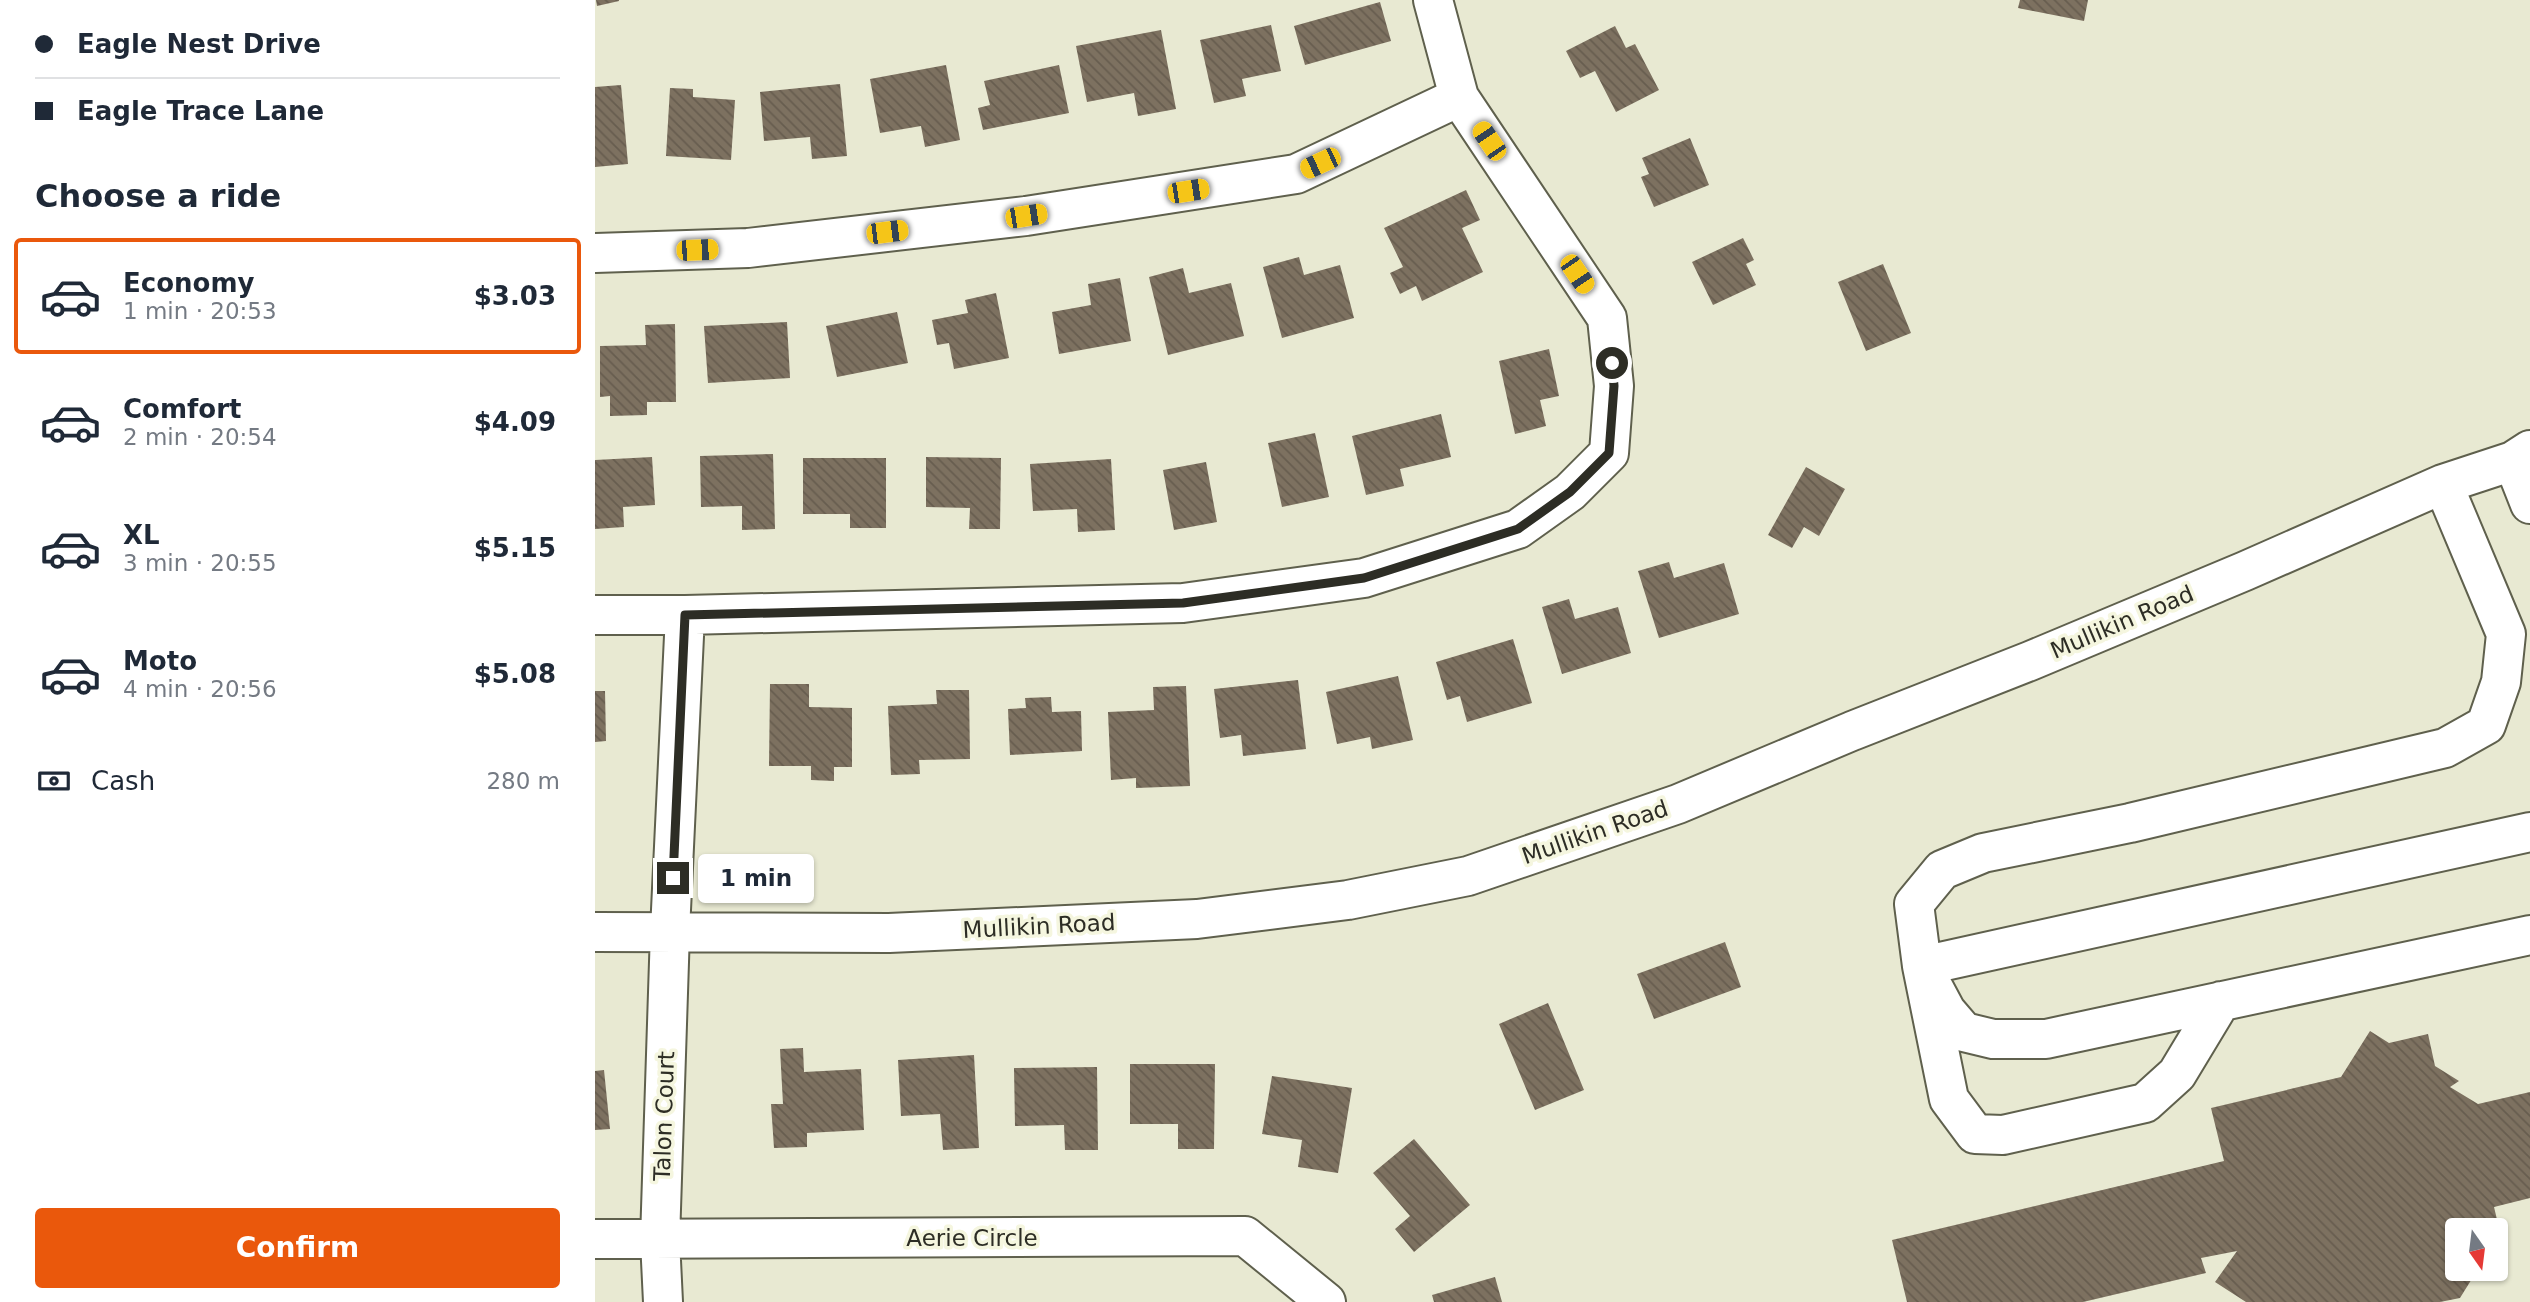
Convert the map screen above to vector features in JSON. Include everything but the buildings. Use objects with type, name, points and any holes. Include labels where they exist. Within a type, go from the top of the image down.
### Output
[{"type":"street","points":[[595,615],[1183,603],[1364,578],[1518,529],[1570,492],[1609,453],[1614,386],[1607,318],[1459,97],[1433,0]]},
{"type":"street","points":[[595,253],[748,248],[1026,216],[1296,174],[1459,97]]},
{"type":"street","points":[[2521,455],[2530,504]]},
{"type":"street","name":"Mullikin Road","points":[[595,932],[889,933],[1196,919],[1348,900],[1468,876],[1678,804],[1851,731],[2030,661],[2443,484],[2521,455]]},
{"type":"street","points":[[2221,1001],[2177,1074],[2145,1103],[2003,1135],[1975,1135],[1949,1099],[1922,966],[1914,904],[1942,870],[1983,853],[2130,823],[2445,748],[2486,725],[2501,682],[2506,634],[2443,484]]},
{"type":"street","name":"Talon Court","points":[[663,1302],[660,1240],[670,931],[685,615]]},
{"type":"street","points":[[1922,966],[2530,832]]},
{"type":"street","points":[[1922,966],[1946,1011],[1964,1032],[1993,1039],[2046,1039],[2530,935]]},
{"type":"street","name":"Aerie Circle","points":[[595,1239],[1244,1236],[1326,1302]]},
{"type":"route","points":[[673,878],[685,615],[1183,603],[1364,578],[1518,529],[1570,492],[1609,453],[1614,386],[1612,363]]}]
